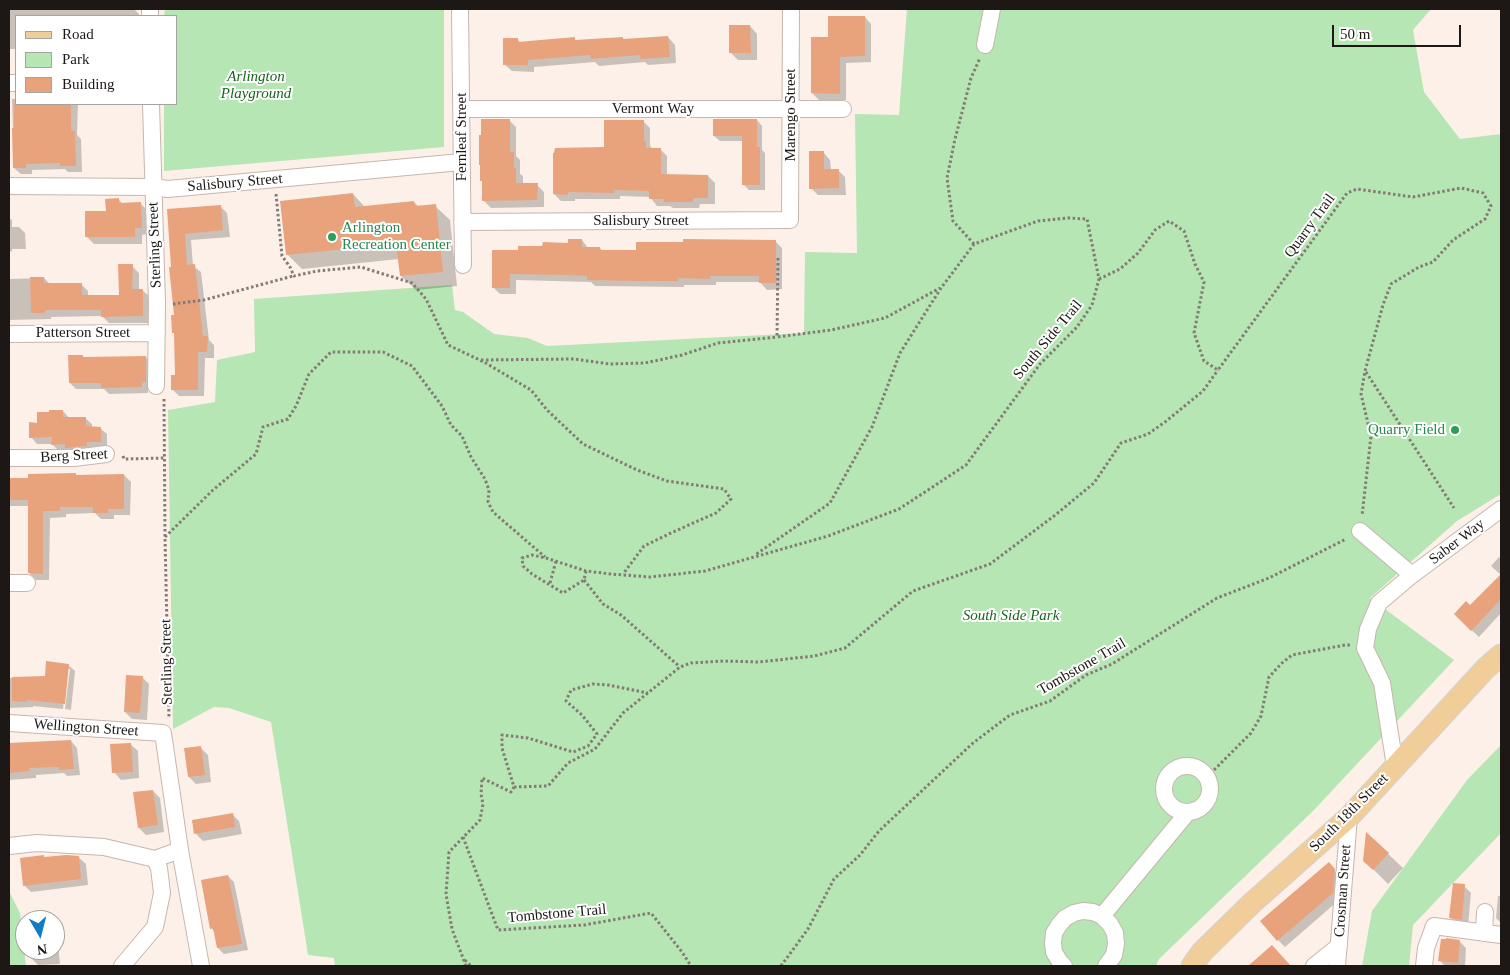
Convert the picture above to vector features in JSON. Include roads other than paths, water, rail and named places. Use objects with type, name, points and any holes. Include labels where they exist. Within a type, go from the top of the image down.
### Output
[{"type":"main road","name":"South 18th Street","points":[[1192,966],[1202,952],[1252,903],[1349,816],[1486,668],[1501,655]]},
{"type":"street","name":"Fernleaf Street","points":[[460,9],[463,265]]},
{"type":"street","name":"Marengo Street","points":[[790,220],[791,9]]},
{"type":"street","points":[[985,45],[992,9]]},
{"type":"street","name":"Sterling Street","points":[[151,105],[160,392]]},
{"type":"street","name":"Vermont Way","points":[[462,109],[843,109]]},
{"type":"street","name":"Salisbury Street","points":[[9,186],[153,187],[168,189],[461,162]]},
{"type":"street","name":"Salisbury Street","points":[[462,222],[790,220]]},
{"type":"street","name":"Patterson Street","points":[[9,334],[157,333]]},
{"type":"street","name":"Berg Street","points":[[9,458],[74,458],[106,454]]},
{"type":"street","name":"Saber Way","points":[[1395,766],[1382,683],[1365,648],[1368,629],[1379,603],[1412,575],[1501,509]]},
{"type":"street","points":[[1360,532],[1412,575]]},
{"type":"street","points":[[9,584],[27,583]]},
{"type":"street","name":"Wellington Street","points":[[9,723],[163,733],[180,850]]},
{"type":"street","points":[[1102,916],[1188,812],[1196,810],[1207,800],[1210,793],[1208,778],[1197,768],[1182,766],[1169,774],[1164,788],[1168,802],[1180,811],[1188,812]]},
{"type":"street","name":"Crosman Street","points":[[1337,966],[1349,816]]},
{"type":"street","points":[[9,846],[37,843],[104,847],[155,859],[180,850],[201,966]]},
{"type":"street","points":[[122,966],[155,927],[162,892],[159,868],[155,859]]},
{"type":"street","points":[[1064,966],[1060,962],[1051,959],[1054,933],[1065,918],[1083,911],[1093,912],[1102,916],[1115,933],[1114,955],[1106,966]]},
{"type":"street","points":[[1484,933],[1485,912]]},
{"type":"street","points":[[1424,966],[1426,948],[1434,926],[1501,935]]},
{"type":"street","points":[[1314,966],[1339,946]]},
{"type":"place","name":"Arlington Recreation Center","points":[[332,237]]},
{"type":"place","name":"Quarry Field","points":[[1455,430]]},
{"type":"park label","name":"Arlington Playground","points":[[256,86]]},
{"type":"park label","name":"South Side Park","points":[[1011,616]]}]
